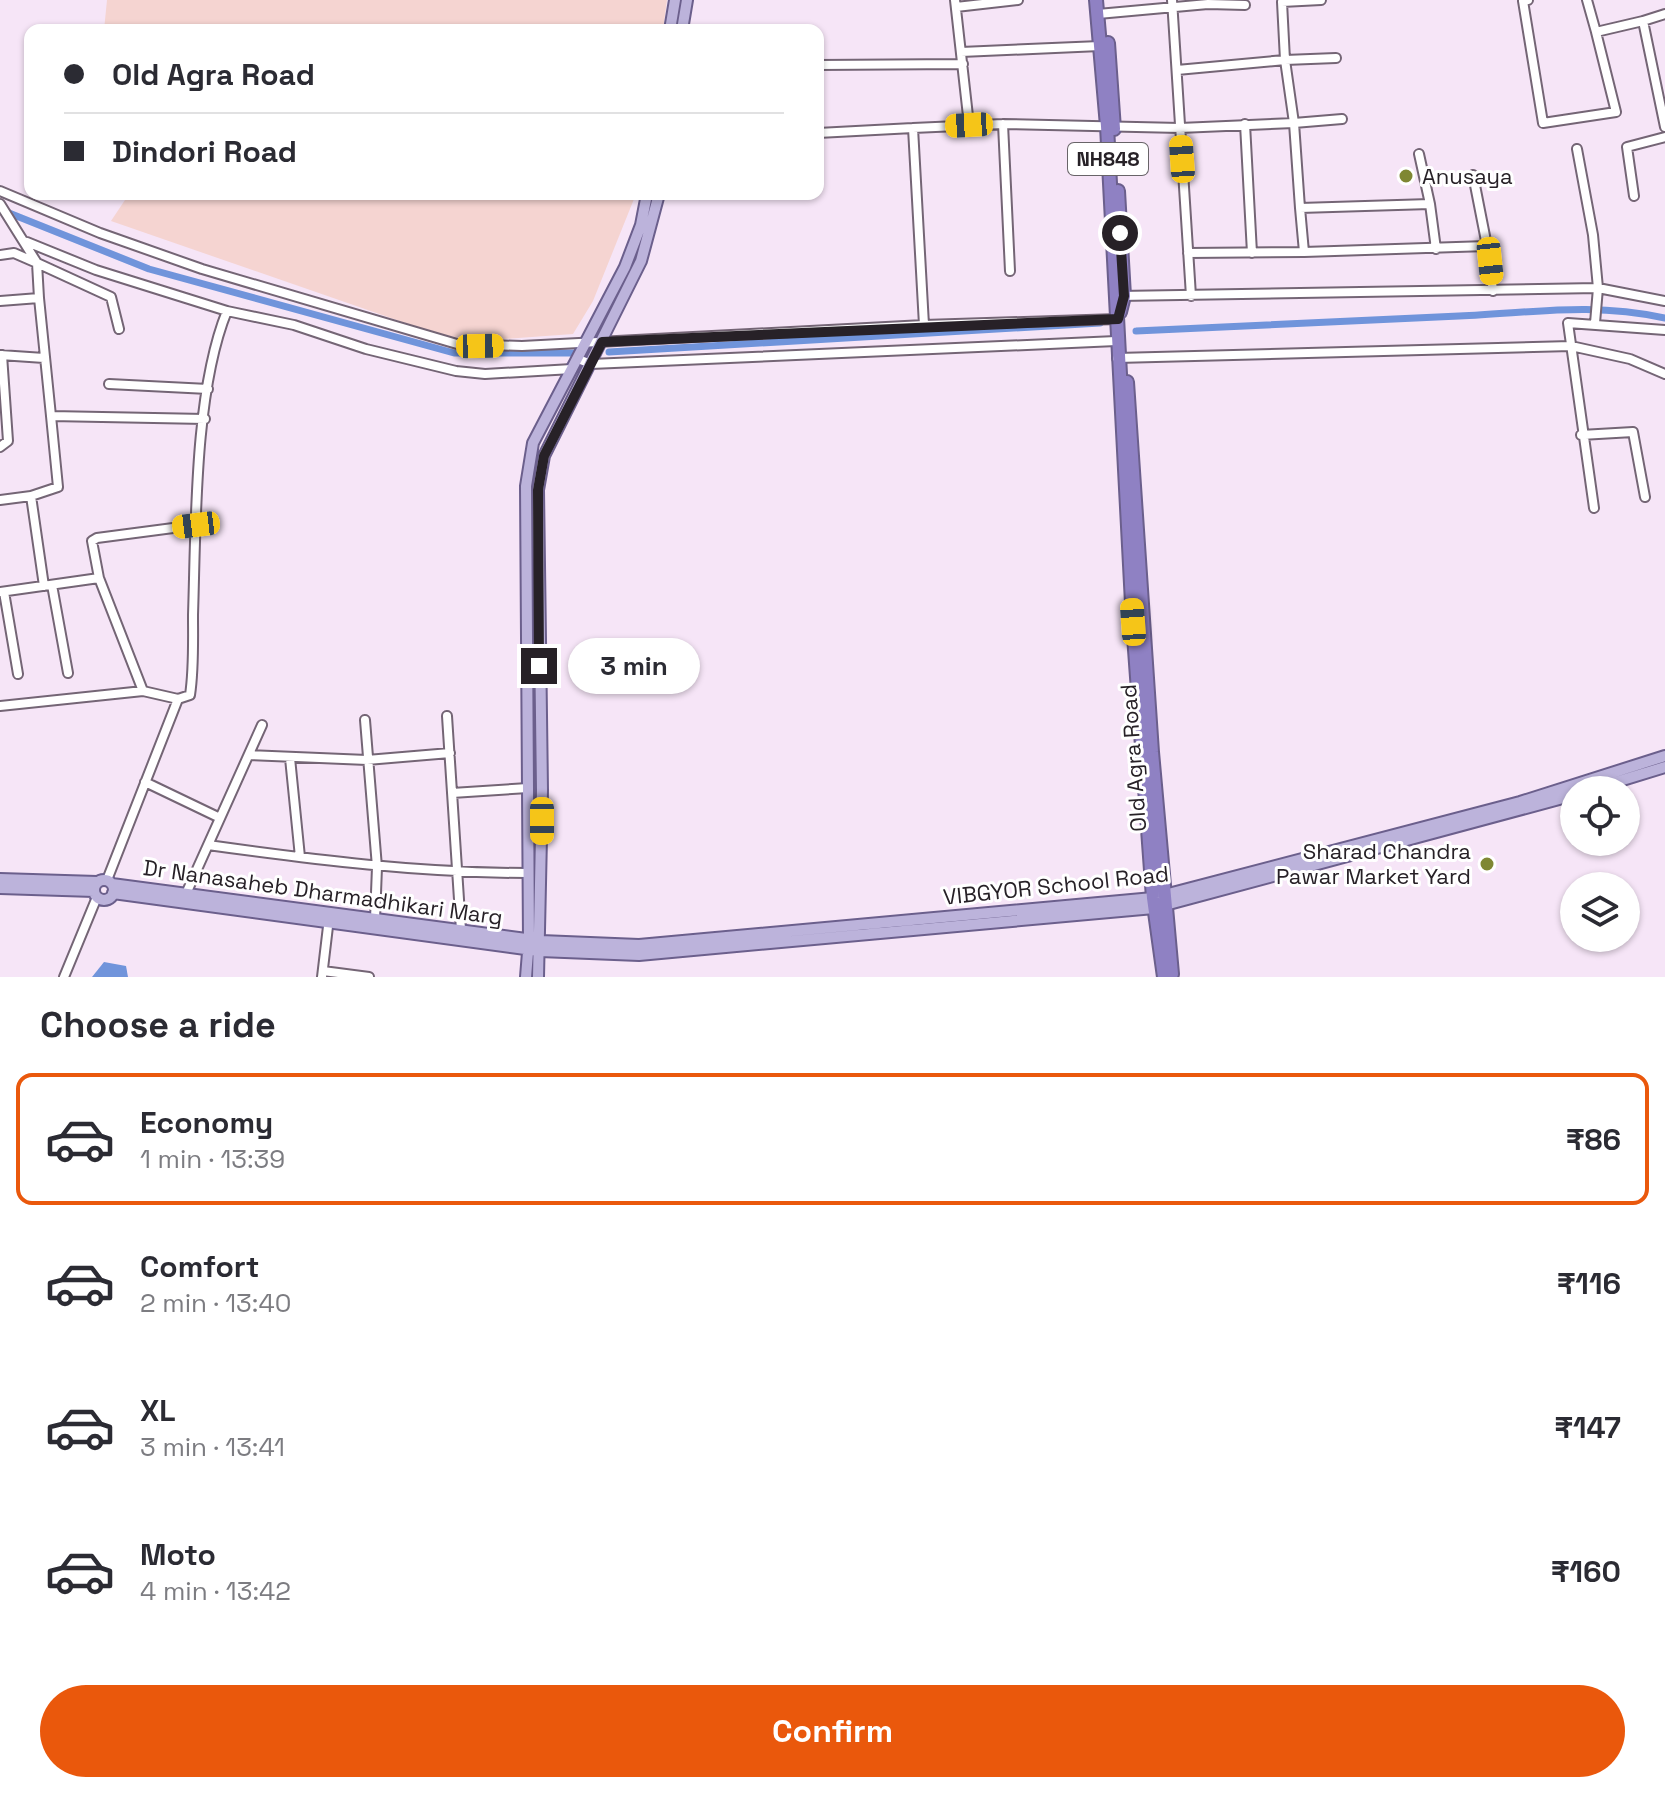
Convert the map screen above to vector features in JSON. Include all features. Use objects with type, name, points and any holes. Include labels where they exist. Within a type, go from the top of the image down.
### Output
[{"type":"highway","name":"NH848","points":[[1096,0],[1103,9],[1119,296],[1116,341],[1121,359],[1164,977]]},
{"type":"highway","name":"NH848","points":[[1103,9],[1100,46],[1111,126]]},
{"type":"highway","name":"NH848","points":[[1159,902],[1168,935],[1172,977]]},
{"type":"main road","points":[[671,24],[675,0]]},
{"type":"main road","points":[[683,24],[687,0]]},
{"type":"main road","points":[[538,977],[528,873],[526,486],[533,443],[587,343],[634,244],[645,200]]},
{"type":"main road","points":[[526,977],[535,945],[538,490],[544,456],[641,261],[657,200]]},
{"type":"main road","name":"VIBGYOR School Road","points":[[1472,819],[1665,756]]},
{"type":"main road","points":[[1636,776],[1665,767]]},
{"type":"main road","name":"VIBGYOR School Road","points":[[535,945],[639,955],[1159,902],[1560,798]]},
{"type":"main road","name":"Dr Nanasaheb Dharmadhikari Marg","points":[[0,879],[185,896],[329,918],[375,919],[461,930],[535,945]]},
{"type":"main road","name":"Dr Nanasaheb Dharmadhikari Marg","points":[[0,888],[103,888],[535,945]]},
{"type":"street","points":[[969,125],[956,4],[1018,0]]},
{"type":"street","points":[[1304,252],[1282,2],[1321,0]]},
{"type":"street","points":[[1528,0],[1523,1],[1543,123],[1616,112],[1587,0]]},
{"type":"street","points":[[1173,4],[1191,296]]},
{"type":"street","points":[[1103,9],[1173,4],[1245,5]]},
{"type":"street","points":[[1596,32],[1665,14]]},
{"type":"street","points":[[1643,21],[1662,93],[1665,127]]},
{"type":"street","points":[[961,52],[1100,46]]},
{"type":"street","points":[[1177,70],[1336,58]]},
{"type":"street","points":[[824,65],[963,64]]},
{"type":"street","points":[[824,133],[1003,124],[1180,128],[1342,119]]},
{"type":"street","points":[[1003,124],[1010,271]]},
{"type":"street","points":[[1245,124],[1252,253]]},
{"type":"street","points":[[913,128],[924,325]]},
{"type":"street","points":[[1634,196],[1627,147],[1665,137]]},
{"type":"street","points":[[1577,149],[1593,235],[1598,288],[1595,320]]},
{"type":"street","points":[[1419,154],[1436,249]]},
{"type":"street","points":[[1473,175],[1493,291]]},
{"type":"street","points":[[0,191],[121,241],[202,269],[457,344],[508,346],[924,325],[1118,319]]},
{"type":"street","points":[[0,204],[27,242],[37,263],[58,487],[31,496],[0,500]]},
{"type":"street","points":[[1300,208],[1430,204]]},
{"type":"street","points":[[27,242],[96,270],[227,311],[294,325],[366,349],[456,371],[511,374],[575,364],[1116,341]]},
{"type":"street","points":[[1188,253],[1487,246]]},
{"type":"street","points":[[0,255],[14,253],[111,297],[119,329]]},
{"type":"street","points":[[1119,296],[1598,288],[1665,301]]},
{"type":"street","points":[[0,301],[39,298]]},
{"type":"street","points":[[0,706],[143,691],[178,699],[187,697],[191,691],[196,525],[205,419],[213,345],[227,311]]},
{"type":"street","points":[[1594,508],[1581,435],[1568,323],[1595,320],[1665,330]]},
{"type":"street","points":[[1121,359],[1571,346],[1630,359],[1665,374]]},
{"type":"street","points":[[0,447],[8,441],[1,355],[44,358]]},
{"type":"street","points":[[109,384],[208,389]]},
{"type":"street","points":[[51,416],[205,419]]},
{"type":"street","points":[[1581,435],[1633,432],[1645,497]]},
{"type":"street","points":[[31,496],[68,673]]},
{"type":"street","points":[[143,691],[99,578],[92,544],[95,538],[196,525]]},
{"type":"street","points":[[18,674],[2,592],[99,578]]},
{"type":"street","points":[[64,977],[178,699]]},
{"type":"street","points":[[447,716],[461,930]]},
{"type":"street","points":[[365,720],[377,867],[375,919]]},
{"type":"street","points":[[185,896],[262,725]]},
{"type":"street","points":[[249,755],[367,760],[450,753]]},
{"type":"street","points":[[290,758],[300,857]]},
{"type":"street","points":[[145,782],[218,817]]},
{"type":"street","points":[[452,793],[528,788]]},
{"type":"street","points":[[208,845],[377,867],[457,873],[528,873]]},
{"type":"street","points":[[329,918],[323,974],[369,977]]},
{"type":"shaded area","points":[[107,0],[667,0],[664,24],[105,24]]},
{"type":"shaded area","points":[[125,200],[634,200],[593,301],[573,334],[476,341],[434,333],[111,221]]},
{"type":"water","points":[[104,962],[126,966],[128,977],[92,977]]},
{"type":"waterway","points":[[4,211],[149,269],[454,353],[575,353]]},
{"type":"waterway","points":[[1136,331],[1562,310],[1637,313],[1665,318]]},
{"type":"waterway","points":[[609,352],[1100,323]]},
{"type":"place","name":"Anusaya","points":[[1406,176]]},
{"type":"place","name":"Sharad Chandra Pawar Market Yard","points":[[1487,864]]},
{"type":"route","points":[[539,666],[538,490],[544,456],[602,342],[924,325],[1118,319],[1124,296],[1120,233]]}]
